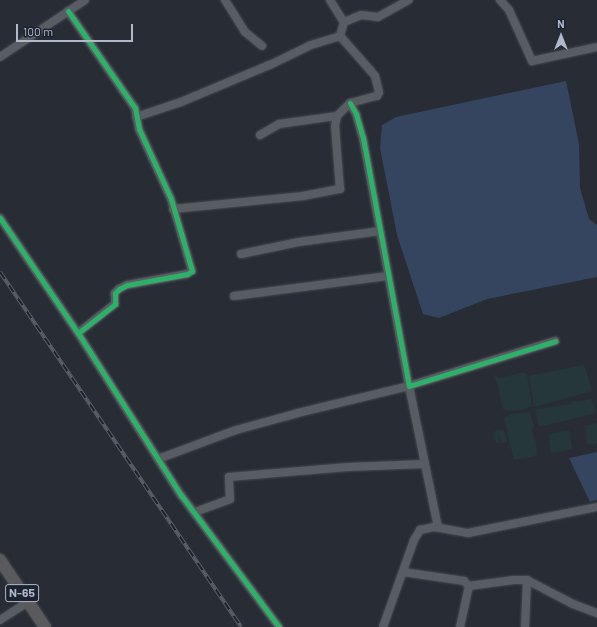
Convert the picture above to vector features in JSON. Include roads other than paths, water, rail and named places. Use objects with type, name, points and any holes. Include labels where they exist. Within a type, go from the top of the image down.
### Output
[{"type":"highway","name":"N-65","points":[[0,560],[45,627]]},
{"type":"street","points":[[0,57],[85,0]]},
{"type":"street","points":[[225,0],[245,32],[262,46]]},
{"type":"street","points":[[330,0],[344,22],[340,36]]},
{"type":"street","points":[[344,22],[361,15],[378,17],[409,0]]},
{"type":"street","points":[[500,0],[509,10],[532,60],[597,47]]},
{"type":"street","points":[[68,11],[135,108],[139,129],[168,190],[192,271],[187,274],[134,284],[119,289],[115,293],[115,304],[78,333]]},
{"type":"street","points":[[136,117],[181,102],[272,64],[311,45],[340,36]]},
{"type":"street","points":[[173,209],[303,196],[340,189],[335,126],[337,116],[350,103],[377,96],[379,92],[375,76],[340,36]]},
{"type":"street","points":[[350,103],[356,114],[363,138],[409,386],[438,527]]},
{"type":"street","points":[[260,135],[279,124],[337,116]]},
{"type":"street","points":[[0,218],[78,333],[158,459],[279,627]]},
{"type":"street","points":[[241,254],[299,242],[380,231]]},
{"type":"street","points":[[234,296],[388,276]]},
{"type":"street","points":[[158,459],[236,430],[409,386],[555,341]]},
{"type":"street","points":[[195,512],[230,499],[229,477],[348,466],[425,464]]},
{"type":"street","points":[[383,627],[414,540],[420,530],[438,527],[468,533],[597,507]]},
{"type":"street","points":[[403,572],[464,580],[469,586]]},
{"type":"street","points":[[469,586],[514,580],[526,580],[573,604],[597,613]]},
{"type":"street","points":[[525,627],[526,580]]},
{"type":"street","points":[[460,627],[469,586]]},
{"type":"street","points":[[0,620],[28,602]]},
{"type":"water","points":[[566,81],[579,144],[580,188],[589,219],[597,225],[597,277],[487,299],[439,318],[423,314],[397,235],[380,148],[382,125],[396,117]]},
{"type":"water","points":[[597,452],[597,500],[590,502],[569,458]]},
{"type":"railway","points":[[0,272],[241,627]]}]
